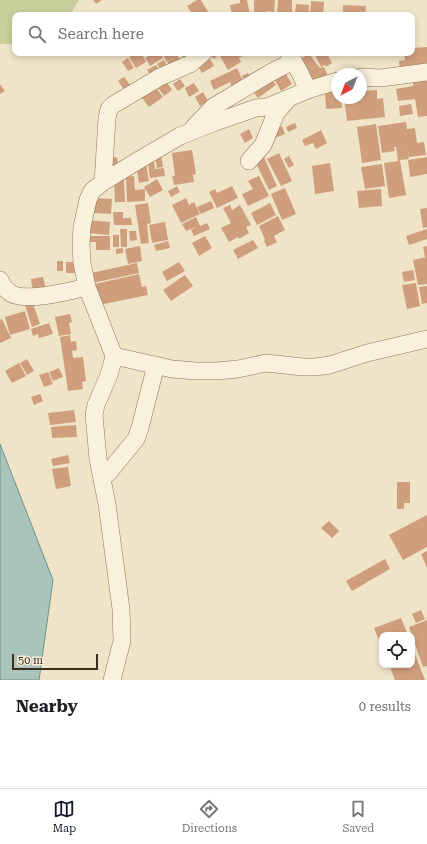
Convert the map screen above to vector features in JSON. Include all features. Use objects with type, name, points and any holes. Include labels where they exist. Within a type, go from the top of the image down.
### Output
[{"type":"street","points":[[103,182],[106,125],[109,109],[160,77],[190,64],[199,56]]},
{"type":"street","points":[[112,680],[122,641],[121,609],[107,504],[98,458],[94,415],[96,405],[109,375],[114,356],[87,287],[82,263],[82,227],[88,200],[92,191],[103,182],[188,132],[198,124],[213,107],[270,73],[291,57],[308,90]]},
{"type":"street","points":[[367,77],[380,78],[427,72]]},
{"type":"street","points":[[188,132],[256,108],[267,107],[308,90],[331,83]]},
{"type":"street","points":[[249,161],[263,145],[276,113],[289,98]]},
{"type":"street","points":[[0,280],[2,285],[12,294],[26,296],[51,295],[87,287]]},
{"type":"street","points":[[114,356],[178,369],[217,371],[238,369],[266,363],[315,367],[330,365],[367,353],[427,339]]},
{"type":"street","points":[[102,479],[136,439],[156,365]]},
{"type":"green space","points":[[0,0],[79,0],[72,12],[12,12],[12,44],[0,44]]},
{"type":"water","points":[[0,444],[53,580],[39,680],[0,680]]},
{"type":"building","points":[[93,0],[102,0],[96,4]]},
{"type":"building","points":[[197,0],[201,0],[208,12],[191,12],[187,6]]},
{"type":"building","points":[[240,0],[247,0],[249,12],[231,12],[230,5],[240,3]]},
{"type":"building","points":[[254,0],[275,0],[274,12],[254,12]]},
{"type":"building","points":[[278,0],[292,0],[292,12],[277,12]]},
{"type":"building","points":[[311,1],[324,2],[323,12],[310,12]]},
{"type":"building","points":[[296,4],[309,5],[309,12],[295,12]]},
{"type":"building","points":[[343,5],[366,6],[365,12],[343,12]]},
{"type":"building","points":[[427,47],[427,69],[400,72],[399,61],[405,60],[404,56],[415,56],[415,48]]},
{"type":"building","points":[[143,56],[146,62],[136,68],[129,57]]},
{"type":"building","points":[[149,56],[162,56],[163,58],[150,66],[145,58]]},
{"type":"building","points":[[164,56],[178,56],[182,63],[171,69]]},
{"type":"building","points":[[182,56],[188,56],[185,60]]},
{"type":"building","points":[[204,56],[208,56],[214,66],[202,73],[195,61]]},
{"type":"building","points":[[220,56],[243,56],[239,58],[241,62],[228,70]]},
{"type":"building","points":[[305,56],[311,56],[320,68],[324,67],[328,76],[308,86],[298,60]]},
{"type":"building","points":[[316,56],[328,56],[332,63],[326,67],[325,65],[321,67]]},
{"type":"building","points":[[128,58],[134,68],[128,71],[122,62]]},
{"type":"building","points":[[164,60],[170,71],[164,75],[157,64]]},
{"type":"building","points":[[156,65],[161,73],[152,78],[147,70]]},
{"type":"building","points":[[237,68],[244,83],[232,88],[230,82],[214,90],[210,81]]},
{"type":"building","points":[[284,71],[292,84],[281,91],[273,77]]},
{"type":"building","points":[[248,73],[252,80],[245,83],[242,76]]},
{"type":"building","points":[[124,77],[131,86],[125,91],[118,81]]},
{"type":"building","points":[[270,77],[276,85],[258,98],[252,90]]},
{"type":"building","points":[[165,79],[172,90],[164,96],[156,85]]},
{"type":"building","points":[[180,79],[185,86],[178,91],[173,84]]},
{"type":"building","points":[[427,79],[427,116],[418,117],[415,99],[398,101],[396,89],[413,86],[413,81]]},
{"type":"building","points":[[194,83],[199,91],[189,97],[185,88]]},
{"type":"building","points":[[0,84],[5,91],[0,94]]},
{"type":"building","points":[[154,85],[163,97],[149,107],[140,95]]},
{"type":"building","points":[[377,90],[377,99],[383,98],[385,117],[347,121],[345,104],[367,104],[367,91]]},
{"type":"building","points":[[203,92],[208,101],[200,106],[195,97]]},
{"type":"building","points":[[325,92],[331,92],[331,104],[342,104],[342,108],[326,109]]},
{"type":"building","points":[[411,104],[413,114],[400,116],[399,106]]},
{"type":"building","points":[[406,122],[407,129],[415,128],[417,143],[424,142],[426,155],[409,157],[407,145],[409,159],[400,160],[406,195],[389,198],[384,163],[398,161],[396,147],[394,147],[395,151],[382,153],[378,126]]},
{"type":"building","points":[[295,123],[297,128],[288,132],[286,127]]},
{"type":"building","points":[[376,124],[381,160],[362,163],[357,127]]},
{"type":"building","points":[[282,126],[285,134],[275,138],[271,131]]},
{"type":"building","points":[[249,129],[253,138],[245,143],[240,134]]},
{"type":"building","points":[[321,130],[327,143],[316,149],[313,143],[305,146],[302,140]]},
{"type":"building","points":[[192,150],[196,174],[193,175],[194,182],[174,185],[172,176],[175,176],[172,153]]},
{"type":"building","points":[[279,153],[292,181],[281,186],[267,159]]},
{"type":"building","points":[[153,155],[155,169],[164,168],[165,176],[150,178],[147,156]]},
{"type":"building","points":[[161,155],[163,167],[157,168],[155,156]]},
{"type":"building","points":[[263,155],[277,186],[269,190],[254,159]]},
{"type":"building","points":[[289,156],[294,165],[289,168],[284,159]]},
{"type":"building","points":[[117,157],[119,169],[110,170],[108,158]]},
{"type":"building","points":[[427,157],[427,174],[410,177],[408,160]]},
{"type":"building","points":[[330,163],[334,191],[315,194],[312,166]]},
{"type":"building","points":[[146,164],[149,181],[139,183],[136,165]]},
{"type":"building","points":[[382,164],[385,186],[365,189],[361,167]]},
{"type":"building","points":[[134,176],[135,190],[145,189],[145,201],[127,202],[126,177]]},
{"type":"building","points":[[259,176],[269,196],[248,206],[242,194],[253,189],[248,181]]},
{"type":"building","points":[[157,179],[163,190],[150,197],[144,187]]},
{"type":"building","points":[[124,180],[125,202],[115,202],[114,181]]},
{"type":"building","points":[[177,186],[180,192],[171,197],[168,191]]},
{"type":"building","points":[[232,186],[238,198],[217,208],[209,192],[215,189],[217,193]]},
{"type":"building","points":[[285,188],[296,214],[282,220],[271,194]]},
{"type":"building","points":[[381,189],[382,206],[359,208],[357,191]]},
{"type":"building","points":[[95,198],[112,199],[111,214],[94,213]]},
{"type":"building","points":[[186,198],[189,205],[194,202],[200,214],[181,223],[172,205]]},
{"type":"building","points":[[211,201],[214,208],[201,214],[197,207]]},
{"type":"building","points":[[148,203],[151,223],[147,224],[149,243],[141,244],[135,205]]},
{"type":"building","points":[[270,203],[276,215],[257,225],[251,213]]},
{"type":"building","points":[[230,205],[232,210],[240,205],[251,225],[246,227],[249,233],[239,239],[238,237],[229,242],[221,228],[231,223],[223,208]]},
{"type":"building","points":[[427,208],[427,227],[423,228],[420,209]]},
{"type":"building","points":[[113,212],[123,212],[123,218],[131,218],[132,225],[114,225]]},
{"type":"building","points":[[278,216],[285,230],[274,236],[277,242],[267,247],[259,226]]},
{"type":"building","points":[[196,217],[200,226],[207,223],[210,229],[194,236],[191,230],[196,227],[186,231],[182,224]]},
{"type":"building","points":[[88,220],[110,222],[109,235],[87,233]]},
{"type":"building","points":[[165,222],[168,240],[152,243],[149,225]]},
{"type":"building","points":[[120,229],[127,229],[127,247],[121,247]]},
{"type":"building","points":[[427,229],[427,239],[409,245],[406,236]]},
{"type":"building","points":[[129,231],[136,231],[137,240],[130,241]]},
{"type":"building","points":[[113,235],[119,235],[119,247],[113,247]]},
{"type":"building","points":[[87,236],[110,236],[110,250],[96,250],[96,242],[87,242]]},
{"type":"building","points":[[205,236],[212,248],[199,256],[192,243]]},
{"type":"building","points":[[253,240],[258,248],[238,259],[233,250]]},
{"type":"building","points":[[168,241],[170,248],[156,251],[154,245]]},
{"type":"building","points":[[140,246],[142,261],[128,264],[125,249]]},
{"type":"building","points":[[427,246],[427,257],[425,257],[423,247]]},
{"type":"building","points":[[123,248],[123,253],[116,254],[116,249]]},
{"type":"building","points":[[427,257],[427,284],[418,285],[413,260]]},
{"type":"building","points":[[57,261],[63,261],[63,271],[57,271]]},
{"type":"building","points":[[66,262],[76,262],[76,273],[66,273]]},
{"type":"building","points":[[179,262],[185,271],[167,281],[162,272]]},
{"type":"building","points":[[137,263],[139,273],[93,283],[91,273]]},
{"type":"building","points":[[413,270],[415,280],[404,282],[402,272]]},
{"type":"building","points":[[139,274],[142,287],[146,286],[148,295],[99,305],[95,284]]},
{"type":"building","points":[[185,275],[193,286],[171,301],[163,290]]},
{"type":"building","points":[[43,277],[46,291],[33,293],[31,279]]},
{"type":"building","points":[[416,283],[420,306],[407,309],[402,285]]},
{"type":"building","points":[[427,286],[427,303],[422,304],[419,287]]},
{"type":"building","points":[[32,300],[40,324],[32,327],[24,302]]},
{"type":"building","points":[[25,311],[30,329],[10,335],[5,317]]},
{"type":"building","points":[[70,314],[72,322],[69,323],[71,334],[59,336],[55,317]]},
{"type":"building","points":[[2,319],[11,338],[0,343],[0,320]]},
{"type":"building","points":[[49,323],[53,334],[39,338],[38,334],[33,336],[31,329]]},
{"type":"building","points":[[70,335],[71,342],[76,341],[77,350],[72,351],[73,358],[83,357],[86,381],[82,382],[83,389],[68,391],[60,337]]},
{"type":"building","points":[[27,359],[34,371],[27,375],[20,363]]},
{"type":"building","points":[[19,363],[26,376],[12,383],[5,371]]},
{"type":"building","points":[[59,368],[63,377],[53,381],[49,372]]},
{"type":"building","points":[[48,372],[53,384],[44,387],[39,375]]},
{"type":"building","points":[[40,394],[43,401],[34,405],[31,397]]},
{"type":"building","points":[[74,410],[76,422],[50,425],[48,413]]},
{"type":"building","points":[[76,425],[77,437],[52,438],[51,427]]},
{"type":"building","points":[[68,455],[70,463],[53,466],[51,459]]},
{"type":"building","points":[[68,467],[71,486],[56,489],[52,469]]},
{"type":"building","points":[[397,482],[410,482],[410,503],[404,503],[404,509],[397,509]]},
{"type":"building","points":[[427,515],[427,547],[403,560],[389,535]]},
{"type":"building","points":[[329,521],[339,531],[332,538],[321,528]]},
{"type":"building","points":[[427,551],[427,568],[421,554]]},
{"type":"building","points":[[385,559],[390,569],[352,591],[346,581]]},
{"type":"building","points":[[421,610],[425,619],[416,623],[412,614]]},
{"type":"building","points":[[401,618],[407,632],[379,632],[379,640],[374,628]]},
{"type":"building","points":[[427,620],[427,666],[423,667],[415,644],[415,632],[411,632],[409,627]]},
{"type":"building","points":[[415,654],[425,680],[395,680],[390,668],[415,668]]}]
